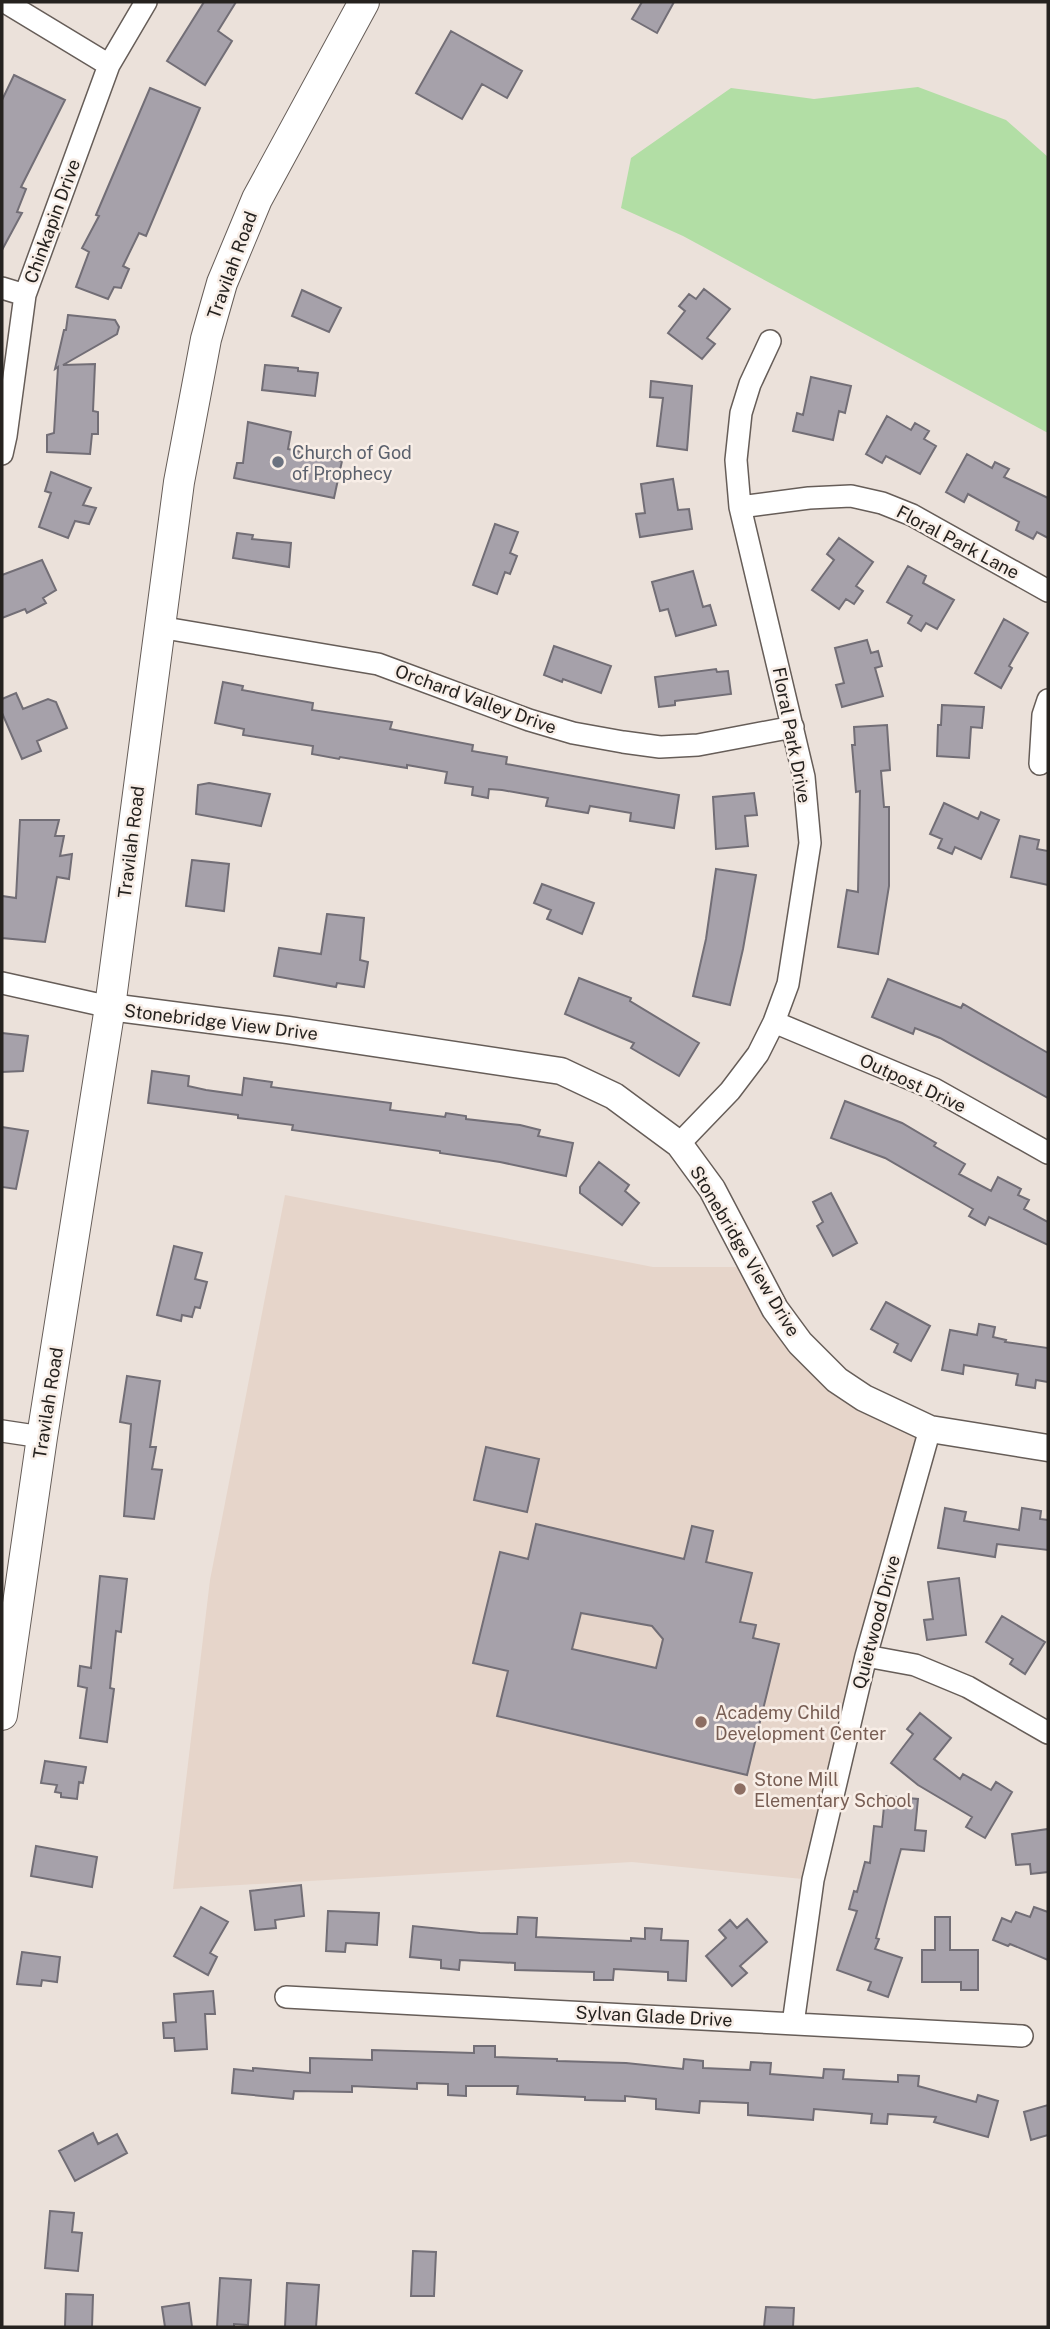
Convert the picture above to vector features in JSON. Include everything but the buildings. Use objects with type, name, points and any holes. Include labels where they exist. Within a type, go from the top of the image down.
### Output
[{"type":"main road","name":"Travilah Road","points":[[2,1715],[42,1437],[110,1007],[159,627],[186,447],[206,339],[222,283],[257,199],[364,2]]},
{"type":"street","points":[[5,2],[109,65]]},
{"type":"street","name":"Chinkapin Drive","points":[[2,454],[25,295],[109,65],[146,2]]},
{"type":"street","points":[[2,288],[25,295]]},
{"type":"street","name":"Floral Park Drive","points":[[679,1144],[730,1091],[758,1054],[774,1022],[788,984],[810,843],[804,776],[740,507],[736,460],[741,413],[750,384],[770,341]]},
{"type":"street","name":"Floral Park Lane","points":[[740,507],[809,498],[851,496],[882,503],[912,515],[1048,591]]},
{"type":"street","name":"Orchard Valley Drive","points":[[159,627],[378,664],[529,720],[573,733],[623,742],[660,747],[698,745],[793,727]]},
{"type":"street","points":[[1040,764],[1043,715],[1048,700]]},
{"type":"street","points":[[2,983],[110,1007]]},
{"type":"street","name":"Stonebridge View Drive","points":[[110,1007],[288,1030],[561,1071],[614,1096],[679,1144],[712,1189],[775,1309],[800,1343],[837,1380],[864,1398],[930,1429],[1048,1448]]},
{"type":"street","name":"Outpost Drive","points":[[774,1022],[934,1089],[1048,1153]]},
{"type":"street","name":"Quietwood Drive","points":[[793,2024],[813,1880],[866,1656],[930,1429]]},
{"type":"street","points":[[2,1431],[42,1437]]},
{"type":"street","points":[[866,1656],[915,1665],[968,1687],[1048,1733]]},
{"type":"street","name":"Sylvan Glade Drive","points":[[286,1997],[1022,2036]]},
{"type":"shaded area","points":[[285,1195],[653,1267],[754,1267],[800,1343],[930,1429],[813,1880],[632,1862],[173,1889],[210,1580]]},
{"type":"green space","points":[[918,87],[1006,120],[1048,157],[1048,433],[683,236],[621,208],[631,158],[731,88],[814,99]]},
{"type":"place","name":"Church of God of Prophecy","points":[[278,462]]},
{"type":"place","name":"Academy Child Development Center","points":[[701,1722]]},
{"type":"place","name":"Stone Mill Elementary School","points":[[740,1789]]}]
